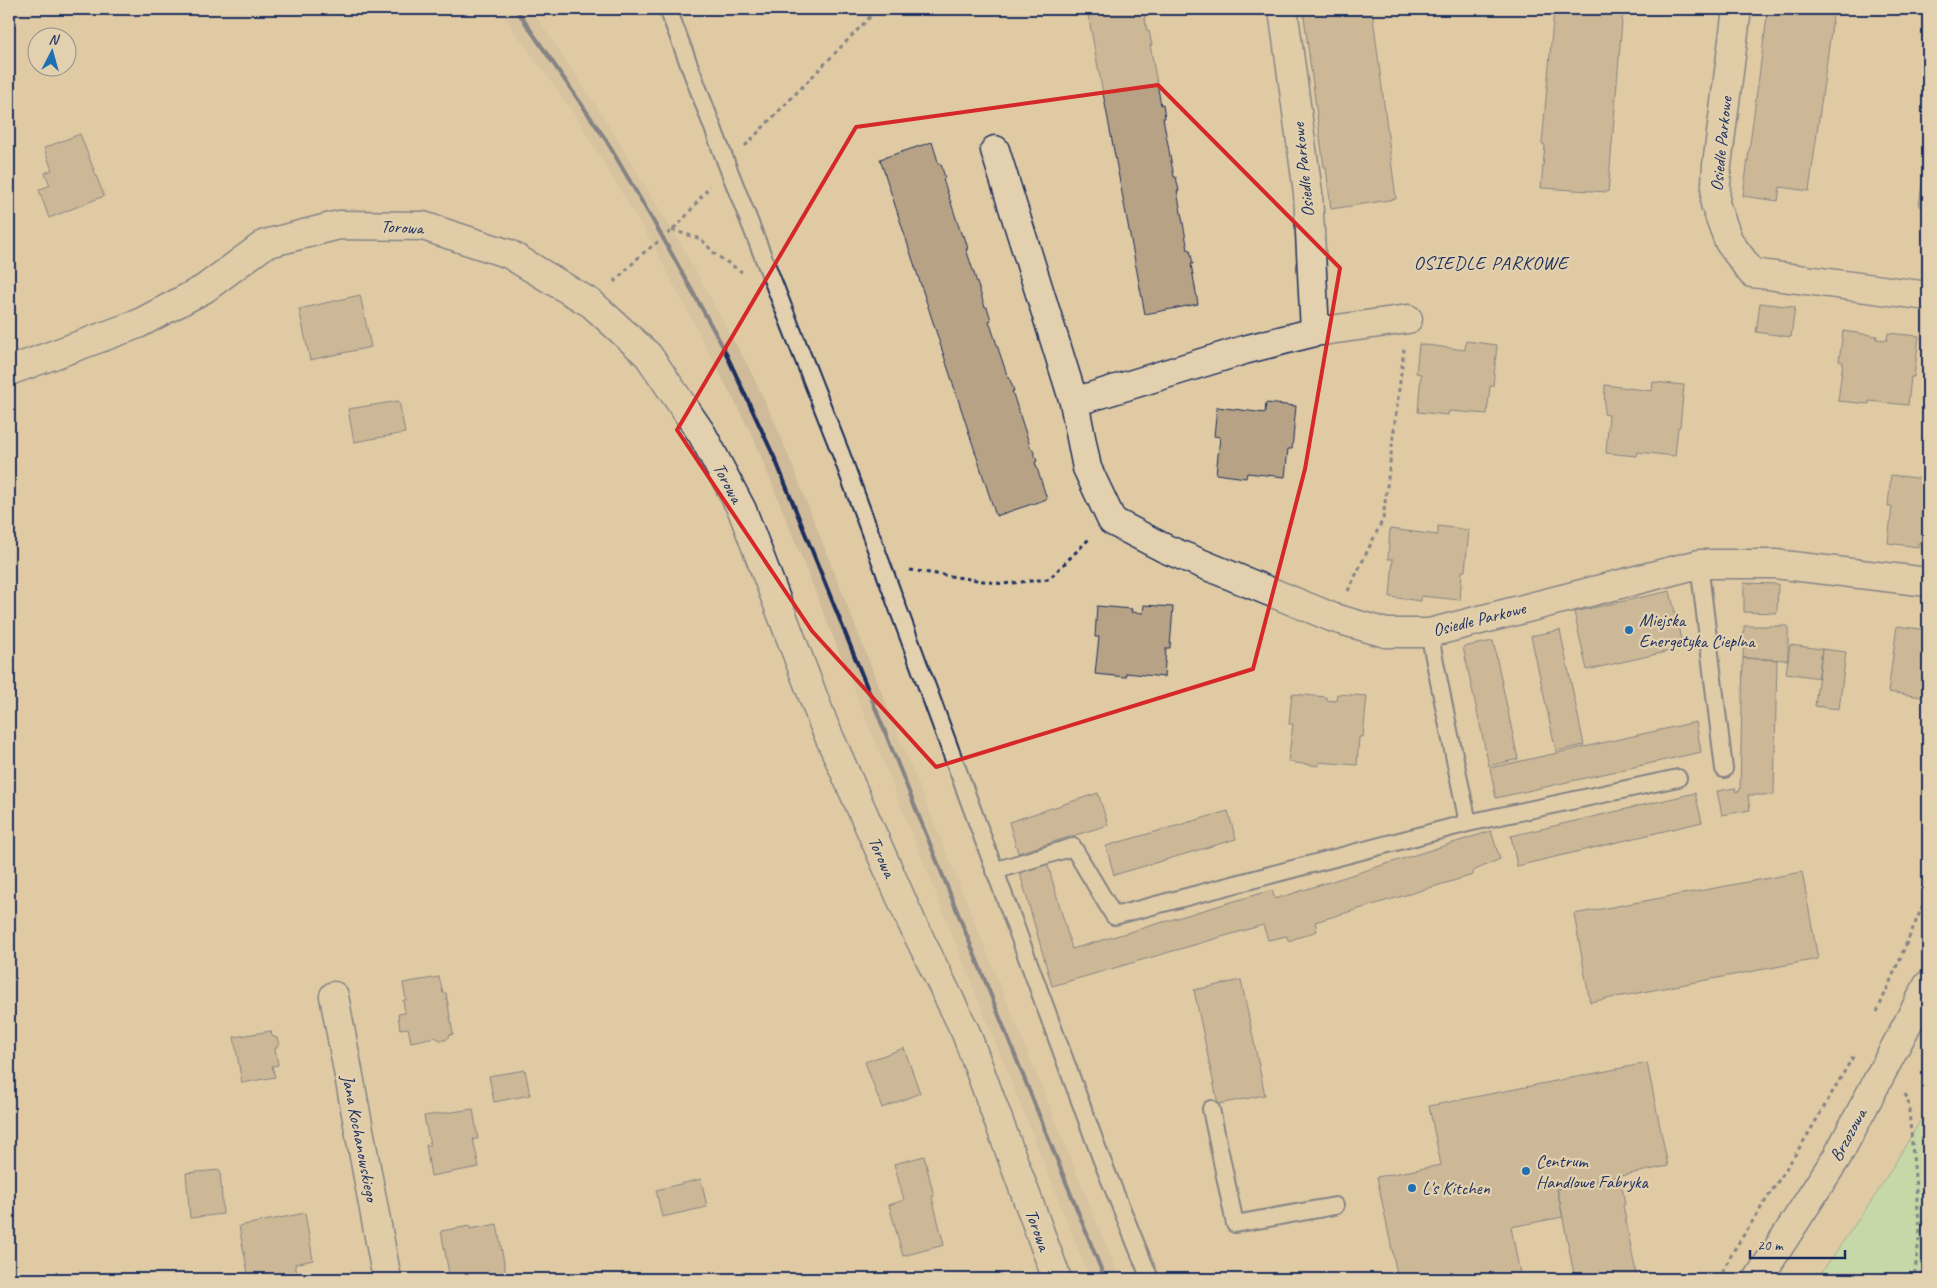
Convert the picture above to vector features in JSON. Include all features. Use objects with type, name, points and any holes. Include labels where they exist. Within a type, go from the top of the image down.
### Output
[{"type":"street","name":"Osiedle Parkowe","points":[[1283,9],[1308,193],[1315,332]]},
{"type":"street","name":"Osiedle Parkowe","points":[[1737,9],[1717,165],[1715,204],[1729,242],[1752,272],[1928,296]]},
{"type":"street","points":[[995,150],[1074,402],[1087,468],[1112,521]]},
{"type":"street","name":"Torowa","points":[[9,371],[138,324],[204,289],[265,244],[339,226],[423,226],[509,254],[592,304],[648,355],[702,434],[742,510],[824,725],[912,923],[966,1033],[1052,1278]]},
{"type":"street","points":[[1074,402],[1244,350],[1315,332],[1408,319]]},
{"type":"street","name":"Osiedle Parkowe","points":[[1112,521],[1166,549],[1334,618],[1386,632],[1428,633],[1699,564],[1775,564],[1928,582]]},
{"type":"street","name":"Brzozowa","points":[[1758,1279],[1837,1157],[1928,986]]},
{"type":"street","name":"Jana Kochanowskiego","points":[[334,996],[387,1279]]},
{"type":"lane","points":[[668,9],[727,165],[841,454],[1101,1158],[1150,1279]]},
{"type":"lane","points":[[1699,564],[1724,769]]},
{"type":"lane","points":[[1428,633],[1468,823]]},
{"type":"lane","points":[[994,871],[1073,847],[1114,916],[1468,823],[1678,778]]},
{"type":"lane","points":[[1211,1109],[1235,1224],[1335,1206]]},
{"type":"path","points":[[592,304],[642,254],[672,230],[727,165],[869,18],[875,9]]},
{"type":"path","points":[[672,230],[701,239],[716,254],[779,298]]},
{"type":"path","points":[[1334,618],[1383,519],[1395,408],[1408,319]]},
{"type":"path","points":[[882,567],[1003,584],[1049,579],[1075,552],[1112,521]]},
{"type":"path","points":[[1875,1017],[1923,905],[1928,888]]},
{"type":"path","points":[[1719,1279],[1734,1250],[1808,1136],[1856,1051]]},
{"type":"path","points":[[1891,1056],[1908,1100],[1920,1232],[1915,1279]]},
{"type":"path","points":[[1920,1232],[1928,1213]]},
{"type":"path","points":[[1915,1279],[1928,1268]]},
{"type":"highlighted area","points":[[1158,85],[1340,268],[1305,469],[1253,669],[936,767],[812,631],[677,430],[856,127]]},
{"type":"shaded area","points":[[498,9],[531,9],[596,105],[675,234],[749,368],[777,427],[888,709],[1120,1279],[1090,1279],[754,439],[654,247],[575,115]]},
{"type":"green space","points":[[1928,1108],[1928,1279],[1817,1279],[1877,1193]]},
{"type":"building","points":[[1087,9],[1143,9],[1152,45],[1150,45],[1161,105],[1163,104],[1165,118],[1163,118],[1174,177],[1176,177],[1179,191],[1177,191],[1188,250],[1190,250],[1193,264],[1191,264],[1198,304],[1145,314]]},
{"type":"building","points":[[1303,9],[1372,9],[1396,199],[1331,209]]},
{"type":"building","points":[[1554,9],[1623,9],[1608,192],[1541,188],[1545,145],[1542,144]]},
{"type":"building","points":[[1768,9],[1834,9],[1809,191],[1780,187],[1778,201],[1743,196]]},
{"type":"building","points":[[80,134],[104,196],[49,218],[39,190],[50,185],[45,173],[52,170],[44,148]]},
{"type":"building","points":[[1928,140],[1928,207],[1919,206]]},
{"type":"building","points":[[932,142],[939,165],[941,164],[945,178],[943,179],[962,236],[964,235],[968,249],[966,249],[985,307],[987,307],[991,320],[989,321],[1014,391],[1012,391],[1031,449],[1037,461],[1035,462],[1047,499],[996,516],[880,159]]},
{"type":"building","points":[[360,295],[371,347],[310,360],[299,309]]},
{"type":"building","points":[[1760,303],[1795,307],[1791,337],[1756,332]]},
{"type":"building","points":[[1843,331],[1877,336],[1876,339],[1887,340],[1888,333],[1919,336],[1914,377],[1911,377],[1908,405],[1869,401],[1869,404],[1838,401],[1843,362],[1839,361]]},
{"type":"building","points":[[1466,341],[1497,345],[1493,386],[1490,386],[1487,414],[1449,411],[1448,415],[1418,412],[1421,374],[1416,373],[1419,344],[1465,350]]},
{"type":"building","points":[[1653,382],[1684,385],[1675,456],[1638,452],[1637,456],[1606,453],[1609,415],[1604,414],[1605,385],[1652,391]]},
{"type":"building","points":[[399,401],[405,433],[354,442],[348,409]]},
{"type":"building","points":[[1266,403],[1296,406],[1292,449],[1288,449],[1285,477],[1247,473],[1246,478],[1216,474],[1220,437],[1214,436],[1217,407],[1265,413]]},
{"type":"building","points":[[1891,475],[1925,479],[1925,482],[1928,483],[1928,544],[1918,543],[1918,547],[1888,543],[1892,506],[1888,506]]},
{"type":"building","points":[[1438,526],[1469,530],[1465,571],[1462,571],[1460,600],[1421,596],[1421,601],[1390,597],[1393,559],[1388,559],[1390,529],[1438,535]]},
{"type":"building","points":[[1744,583],[1778,584],[1777,613],[1744,612]]},
{"type":"building","name":"Miejska Energetyka Cieplna","points":[[1670,591],[1683,648],[1587,670],[1574,612]]},
{"type":"building","points":[[1144,605],[1173,607],[1170,648],[1166,648],[1164,677],[1126,673],[1126,677],[1095,674],[1099,637],[1095,637],[1097,606],[1132,609],[1131,612],[1143,613]]},
{"type":"building","points":[[1744,626],[1788,626],[1788,660],[1743,658]]},
{"type":"building","points":[[1897,626],[1928,630],[1928,698],[1888,692]]},
{"type":"building","points":[[1560,630],[1584,745],[1556,751],[1531,636]]},
{"type":"building","points":[[1493,641],[1518,759],[1489,766],[1463,647]]},
{"type":"building","points":[[1790,645],[1822,649],[1819,678],[1786,673]]},
{"type":"building","points":[[1822,649],[1846,652],[1839,709],[1815,706]]},
{"type":"building","points":[[1743,658],[1777,660],[1774,795],[1748,795],[1750,810],[1722,815],[1717,791],[1735,788],[1736,792],[1740,791]]},
{"type":"building","points":[[1292,694],[1326,697],[1326,700],[1336,701],[1337,694],[1367,696],[1363,737],[1359,737],[1357,765],[1319,762],[1319,766],[1288,762],[1293,724],[1289,724]]},
{"type":"building","points":[[1696,722],[1701,752],[1496,798],[1490,768]]},
{"type":"building","points":[[1098,793],[1108,825],[1018,853],[1009,822]]},
{"type":"building","points":[[1695,793],[1702,822],[1517,866],[1511,836]]},
{"type":"building","points":[[1228,811],[1236,839],[1114,875],[1106,846]]},
{"type":"building","points":[[1491,831],[1500,859],[1473,871],[1473,875],[1315,922],[1317,931],[1288,941],[1287,936],[1268,940],[1263,925],[1052,986],[1019,870],[1047,862],[1072,949],[1272,890],[1275,899]]},
{"type":"building","points":[[1802,872],[1818,959],[1590,1002],[1574,914]]},
{"type":"building","points":[[439,977],[443,993],[446,993],[453,1034],[446,1040],[440,1040],[435,1037],[411,1042],[408,1028],[400,1029],[398,1014],[405,1013],[403,1000],[406,1000],[403,983]]},
{"type":"building","points":[[1241,980],[1265,1095],[1218,1104],[1194,990]]},
{"type":"building","points":[[271,1031],[272,1036],[277,1038],[279,1044],[275,1049],[278,1065],[272,1066],[275,1077],[242,1083],[234,1037]]},
{"type":"building","points":[[904,1048],[920,1093],[882,1108],[865,1062]]},
{"type":"building","name":"Centrum Handlowe Fabryka","points":[[1647,1063],[1668,1166],[1557,1189],[1563,1217],[1511,1227],[1521,1279],[1398,1279],[1377,1177],[1441,1165],[1429,1106]]},
{"type":"building","points":[[525,1070],[530,1095],[494,1102],[489,1076]]},
{"type":"building","points":[[473,1109],[478,1139],[473,1139],[479,1167],[431,1176],[426,1145],[430,1145],[424,1116]]},
{"type":"building","points":[[924,1156],[944,1245],[903,1256],[889,1205],[904,1200],[894,1164]]},
{"type":"building","points":[[220,1170],[223,1214],[190,1218],[186,1173]]},
{"type":"building","points":[[1620,1176],[1625,1204],[1623,1205],[1637,1279],[1575,1279],[1557,1189]]},
{"type":"building","points":[[701,1179],[707,1207],[662,1217],[656,1190]]},
{"type":"building","points":[[305,1213],[313,1260],[295,1264],[298,1279],[249,1279],[239,1226]]},
{"type":"building","points":[[497,1224],[506,1274],[477,1279],[450,1279],[441,1231],[470,1226],[470,1229]]},
{"type":"railway","points":[[516,9],[606,140],[663,238],[722,345],[776,461],[1105,1279]]},
{"type":"place","name":"Miejska Energetyka Cieplna","points":[[1629,630]]},
{"type":"place","name":"Centrum Handlowe Fabryka","points":[[1526,1171]]},
{"type":"place","name":"L's Kitchen","points":[[1412,1188]]},
{"type":"district","name":"OSIEDLE PARKOWE","points":[[1491,262]]}]
